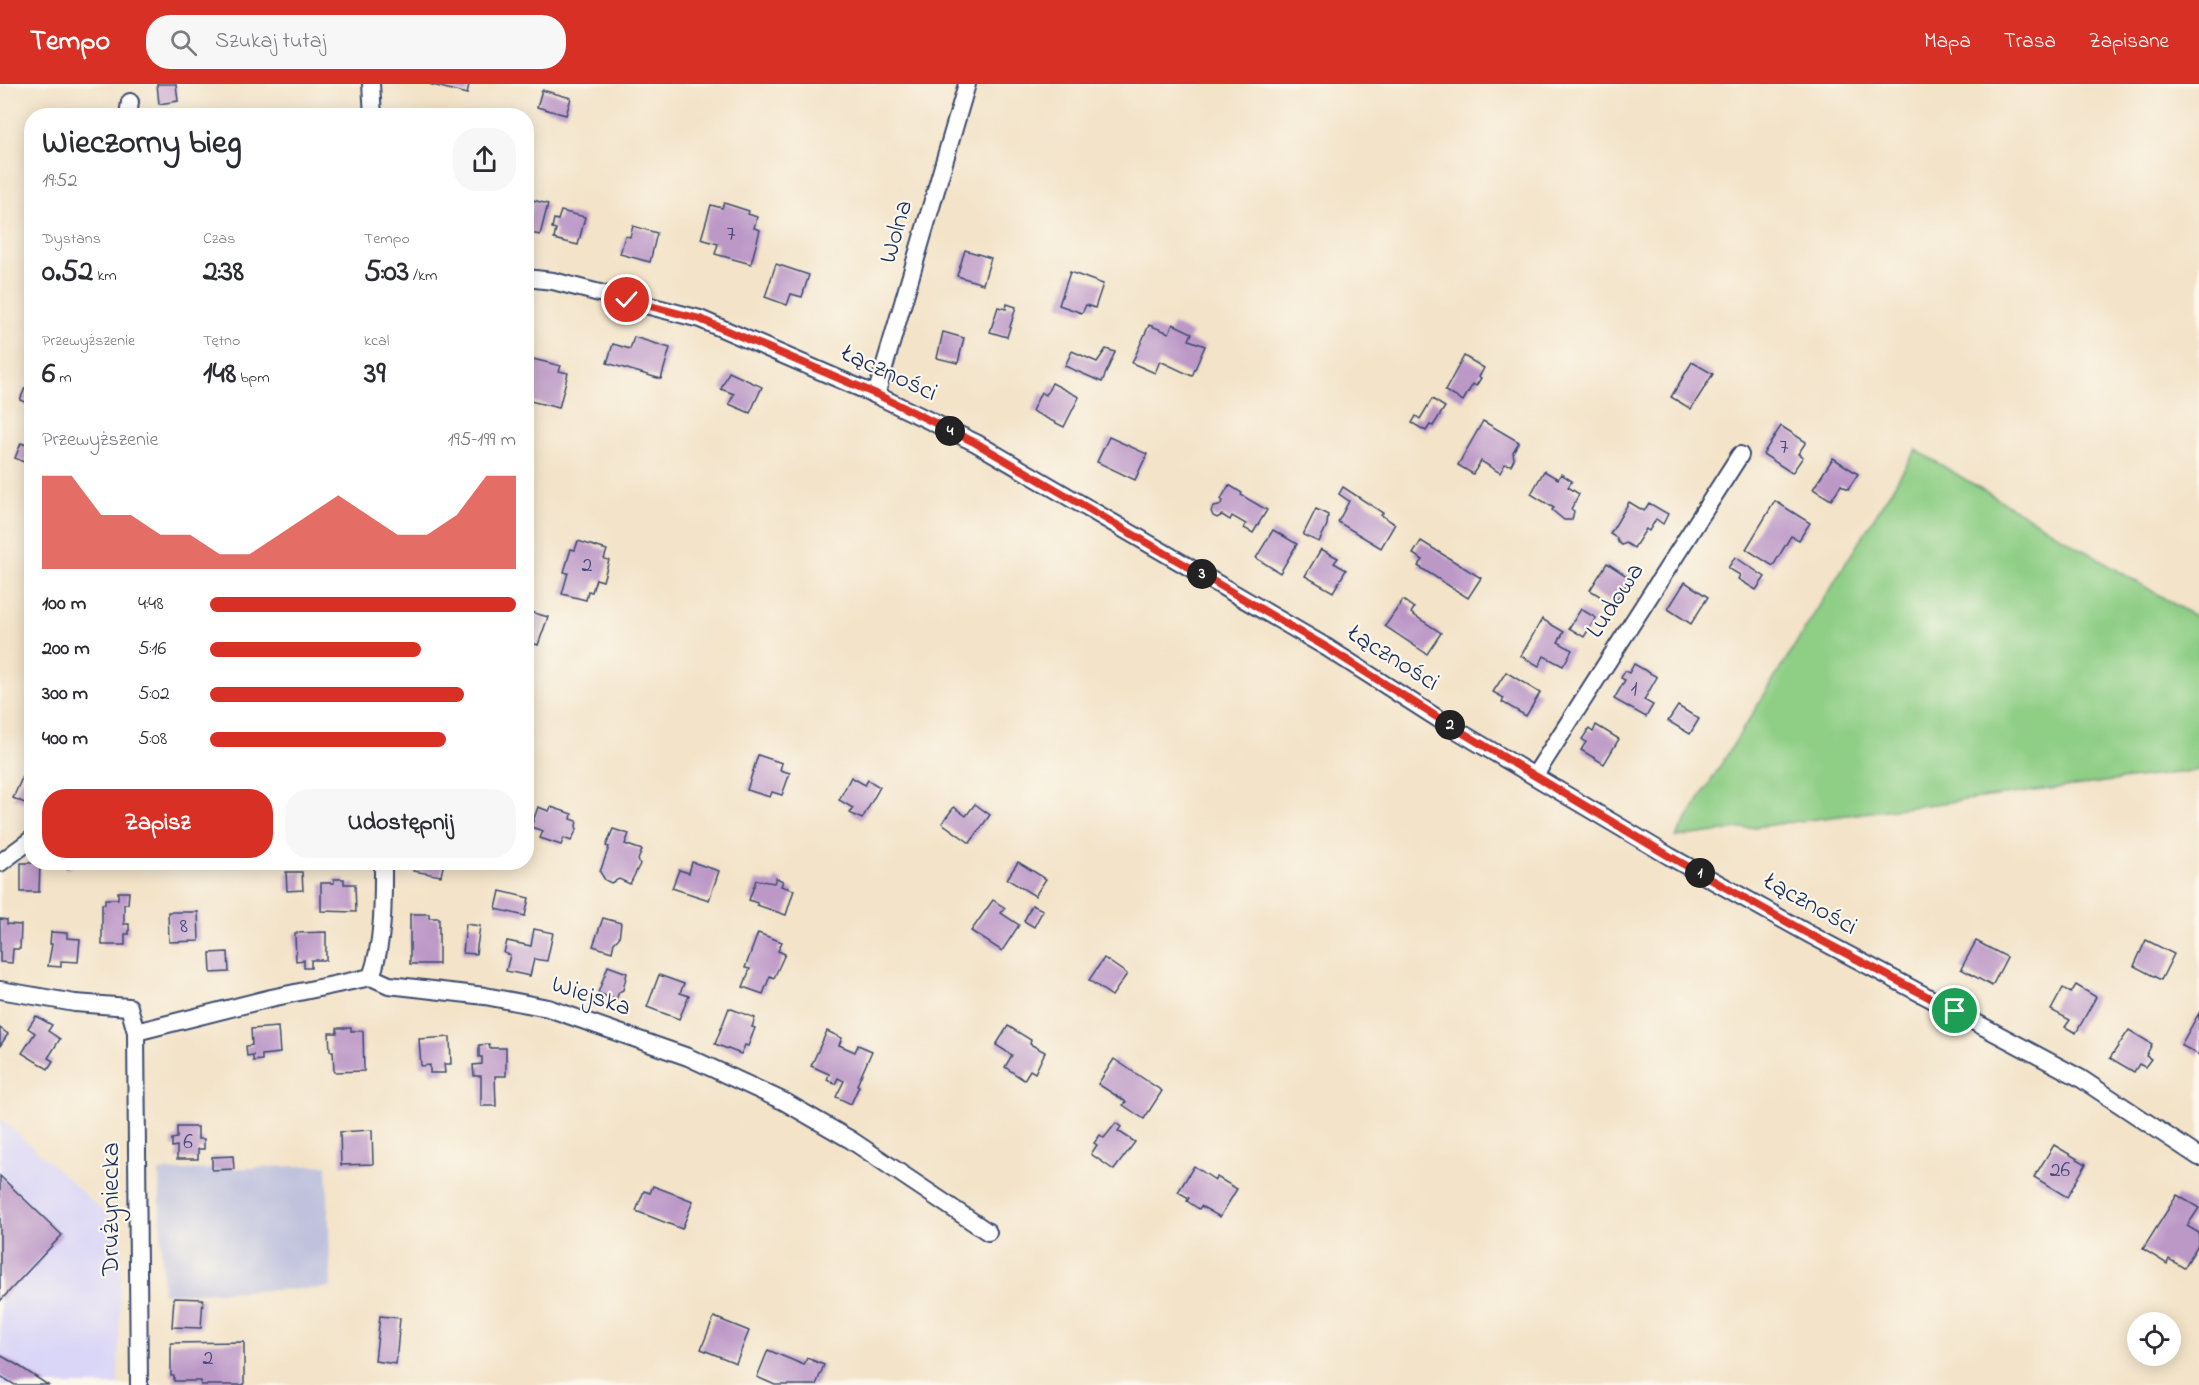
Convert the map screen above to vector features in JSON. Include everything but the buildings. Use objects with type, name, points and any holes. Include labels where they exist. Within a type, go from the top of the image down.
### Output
[{"type":"street","points":[[371,84],[372,108]]},
{"type":"street","name":"Wolna","points":[[876,394],[967,84]]},
{"type":"street","name":"Łączności","points":[[534,279],[700,319],[876,394],[976,443],[1326,647],[1448,724],[1669,856],[1809,934],[2080,1077],[2199,1157]]},
{"type":"street","name":"Ludowa","points":[[1535,775],[1740,454]]},
{"type":"street","points":[[0,863],[24,845]]},
{"type":"street","points":[[371,977],[377,959],[383,902],[383,870]]},
{"type":"street","name":"Wiejska","points":[[136,1032],[272,998],[371,977],[389,985],[485,996],[548,1008],[688,1057],[785,1102],[851,1140],[988,1232]]},
{"type":"street","name":"Drużyniecka","points":[[0,990],[75,1003],[129,1007],[136,1032],[139,1385]]},
{"type":"shaded area","points":[[0,1118],[122,1228],[118,1385],[0,1385]]},
{"type":"shaded area","points":[[327,1165],[331,1288],[163,1294],[159,1171]]},
{"type":"green space","points":[[1916,450],[2199,619],[2199,770],[1676,837]]},
{"type":"route","points":[[627,300],[700,319],[876,394],[976,443],[1326,647],[1448,724],[1669,856],[1809,934],[1955,1011]]}]
